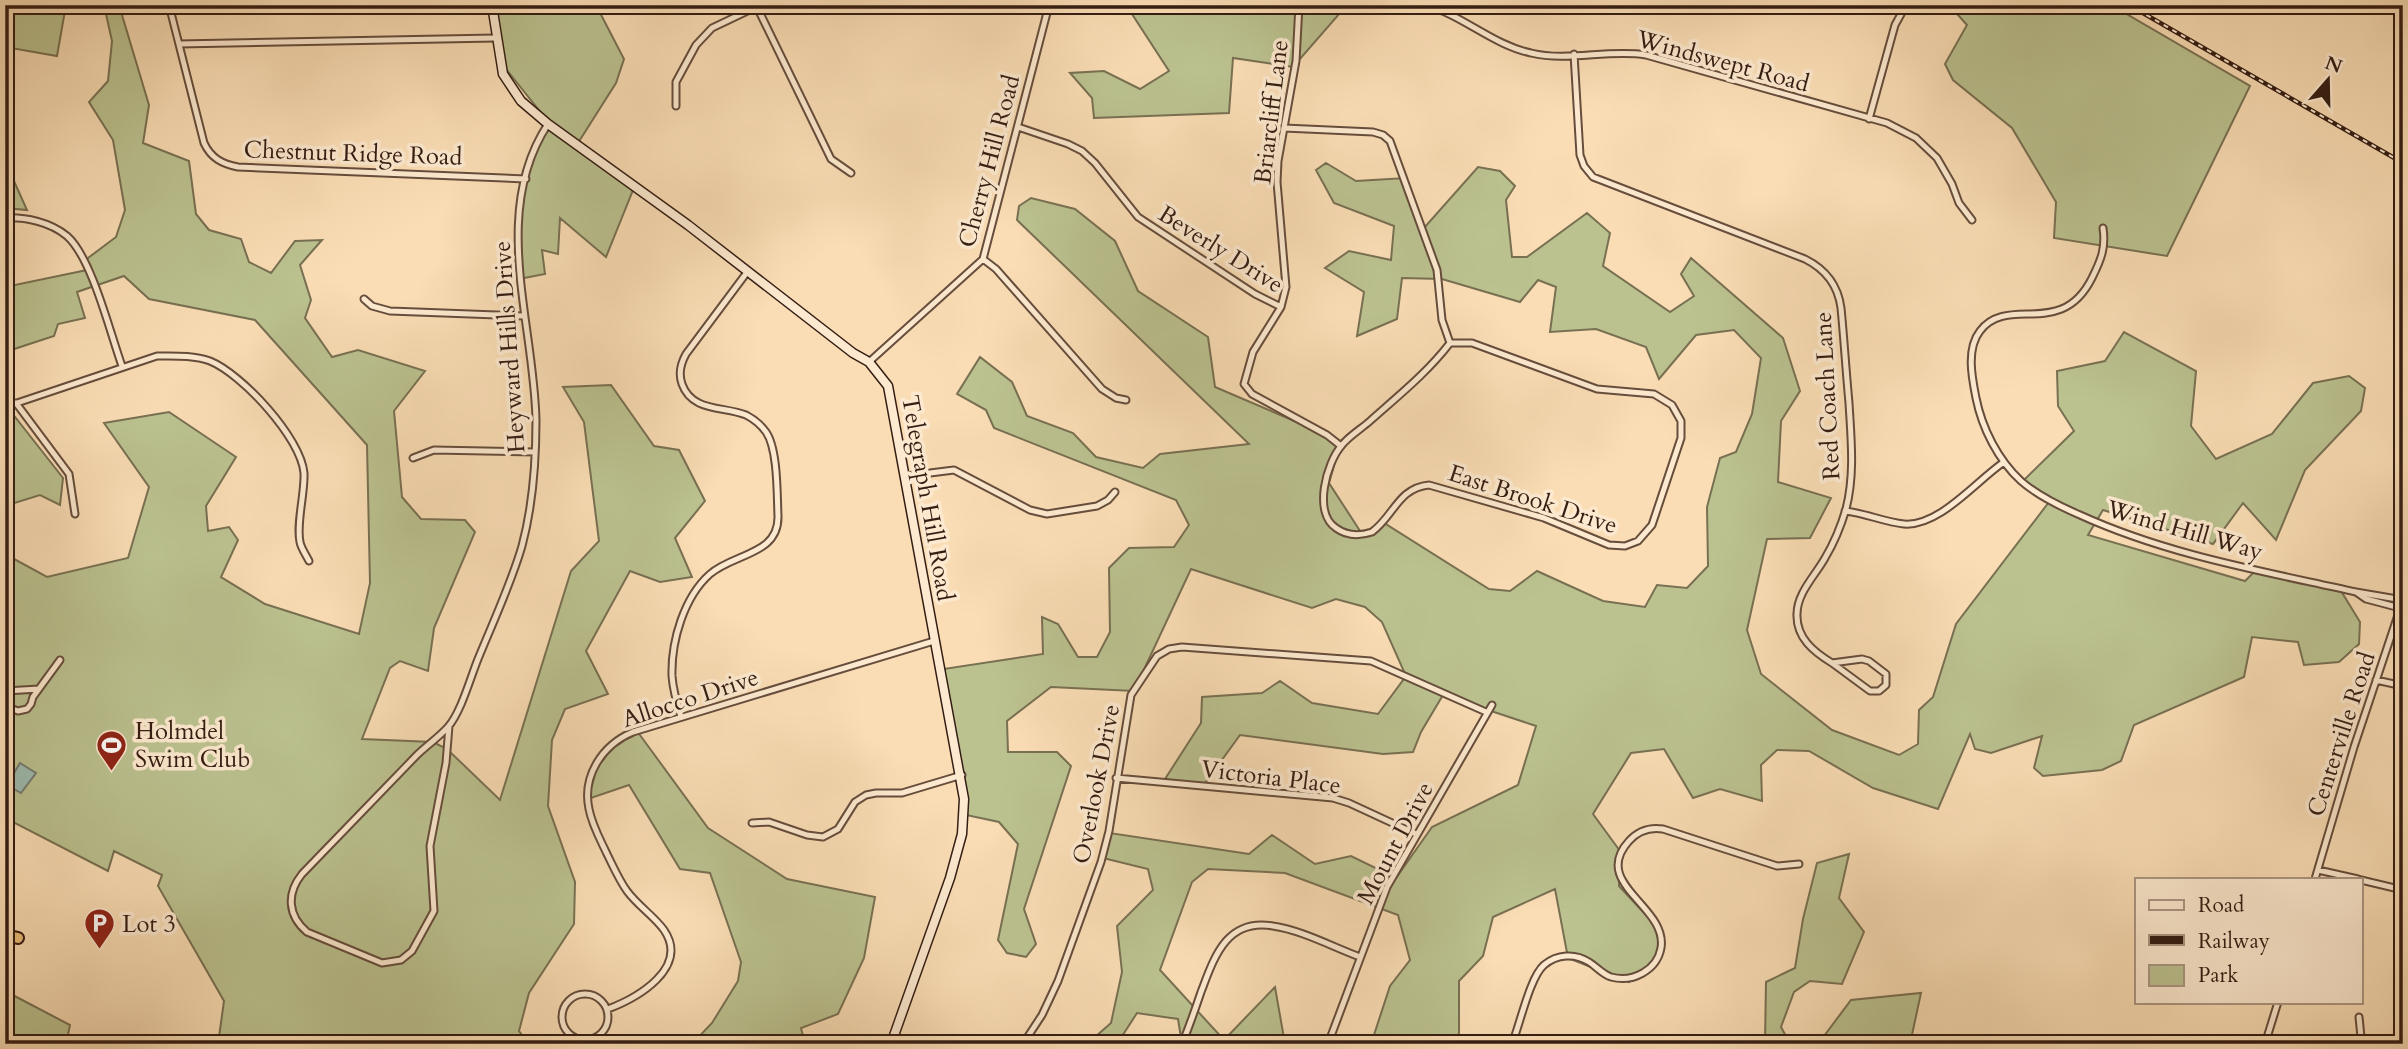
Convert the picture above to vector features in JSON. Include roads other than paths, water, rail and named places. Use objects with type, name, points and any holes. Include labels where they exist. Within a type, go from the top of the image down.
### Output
[{"type":"highway","points":[[5,935],[18,938]]},
{"type":"street","name":"Chestnut Ridge Road","points":[[169,5],[204,143],[209,153],[221,163],[238,167],[526,179]]},
{"type":"street","name":"Telegraph Hill Road","points":[[492,5],[500,64],[508,83],[522,101],[548,124],[595,156],[853,353],[869,362],[888,386],[949,726],[962,775],[964,811],[959,848],[891,1044]]},
{"type":"street","name":"Cherry Hill Road","points":[[869,362],[983,259],[1049,5]]},
{"type":"street","name":"Briarcliff Lane","points":[[1281,307],[1286,276],[1277,181],[1283,128],[1296,61],[1299,5]]},
{"type":"street","name":"Windswept Road","points":[[1426,5],[1437,7],[1518,50],[1545,55],[1623,52],[1646,55],[1901,129],[1928,149],[1945,170],[1959,203],[1972,220]]},
{"type":"street","points":[[1869,118],[1895,25],[1906,5]]},
{"type":"street","points":[[676,106],[676,82],[696,45],[712,28],[756,6],[831,159],[851,173]]},
{"type":"street","points":[[178,44],[495,38]]},
{"type":"street","name":"Red Coach Lane","points":[[1574,54],[1580,155],[1592,177],[1805,258],[1821,269],[1833,283],[1841,308],[1852,444],[1851,477],[1845,511],[1828,553],[1801,596],[1797,613],[1798,626],[1803,639],[1814,651],[1870,691],[1879,691],[1886,685],[1887,677],[1883,671],[1866,660],[1832,663]]},
{"type":"street","name":"Heyward Hills Drive","points":[[449,726],[422,750],[299,878],[291,897],[292,909],[298,924],[307,932],[383,963],[401,960],[412,951],[434,911],[430,846],[446,763],[449,726],[521,547],[531,504],[535,397],[517,244],[526,179],[537,141],[548,124]]},
{"type":"street","name":"Beverly Drive","points":[[1018,127],[1082,151],[1095,163],[1138,217],[1255,294],[1281,307],[1253,352],[1244,379],[1246,388],[1341,446]]},
{"type":"street","points":[[1283,128],[1373,132],[1390,141],[1437,270],[1442,320],[1450,343]]},
{"type":"street","points":[[5,218],[20,218],[45,224],[66,236],[80,254],[122,366]]},
{"type":"street","name":"Wind Hill Way","points":[[2103,228],[2104,254],[2087,289],[2077,301],[2055,312],[1995,319],[1983,327],[1975,340],[1972,356],[1978,407],[1987,433],[2004,462],[2020,480],[2044,497],[2126,535],[2200,558],[2356,592],[2366,599],[2400,608]]},
{"type":"street","points":[[983,259],[996,269],[1102,389],[1116,398],[1126,400]]},
{"type":"street","points":[[681,717],[673,688],[672,664],[688,601],[701,583],[717,568],[764,547],[773,537],[778,525],[773,451],[761,425],[747,416],[698,403],[685,391],[680,376],[686,354],[748,271]]},
{"type":"street","points":[[364,299],[372,306],[390,311],[524,316]]},
{"type":"street","name":"East Brook Drive","points":[[1450,343],[1472,343],[1597,389],[1654,394],[1672,405],[1681,421],[1681,438],[1652,525],[1644,536],[1632,544],[1609,545],[1540,517],[1429,485],[1408,491],[1371,532],[1360,535],[1345,533],[1333,526],[1323,508],[1328,476],[1341,446],[1433,365],[1450,343]]},
{"type":"street","points":[[5,407],[157,356],[184,355],[210,361],[256,393],[298,453],[304,471],[299,541],[309,561]]},
{"type":"street","points":[[16,403],[69,474],[75,514]]},
{"type":"street","points":[[413,458],[434,450],[535,453]]},
{"type":"street","points":[[1845,511],[1897,523],[1923,522],[1939,514],[2004,462]]},
{"type":"street","points":[[906,476],[954,470],[1030,510],[1047,514],[1097,506],[1115,492]]},
{"type":"street","points":[[2356,592],[2403,600]]},
{"type":"street","name":"Centerville Road","points":[[2315,878],[2403,600]]},
{"type":"street","name":"Allocco Drive","points":[[608,1009],[659,979],[667,967],[671,952],[664,930],[636,902],[617,874],[591,818],[589,783],[600,757],[615,741],[633,732],[934,640]]},
{"type":"street","name":"Overlook Drive","points":[[1023,1044],[1056,988],[1097,875],[1109,831],[1131,695],[1157,656],[1177,648],[1371,662],[1486,712]]},
{"type":"street","points":[[5,706],[18,711],[27,709],[60,660]]},
{"type":"street","points":[[2376,680],[2403,686]]},
{"type":"street","points":[[5,691],[39,689]]},
{"type":"street","name":"Mount Drive","points":[[1328,1044],[1387,887],[1492,705]]},
{"type":"street","points":[[752,823],[769,822],[807,835],[823,837],[838,829],[855,802],[866,795],[902,793],[962,775]]},
{"type":"street","name":"Victoria Place","points":[[1116,778],[1333,798],[1416,834]]},
{"type":"street","points":[[1512,1044],[1535,976],[1552,960],[1563,956],[1577,957],[1591,963],[1607,976],[1620,979],[1641,974],[1656,960],[1661,948],[1660,930],[1652,916],[1626,888],[1619,872],[1622,850],[1637,834],[1650,829],[1663,829],[1777,866],[1799,864]]},
{"type":"street","points":[[2318,870],[2351,878]]},
{"type":"street","points":[[2362,881],[2403,890]]},
{"type":"street","points":[[1182,1044],[1219,950],[1228,938],[1243,929],[1260,925],[1280,927],[1360,957]]},
{"type":"street","points":[[579,995],[596,997],[608,1009],[605,1027],[593,1038],[575,1037],[564,1025],[564,1008],[570,999],[579,995]]},
{"type":"street","points":[[2265,1044],[2277,1004]]},
{"type":"street","points":[[2359,1017],[2359,1044]]},
{"type":"railway","points":[[2129,5],[2403,163]]},
{"type":"place","name":"Holmdel Swim Club","points":[[112,772]]},
{"type":"place","name":"Lot 3","points":[[99,951]]}]
